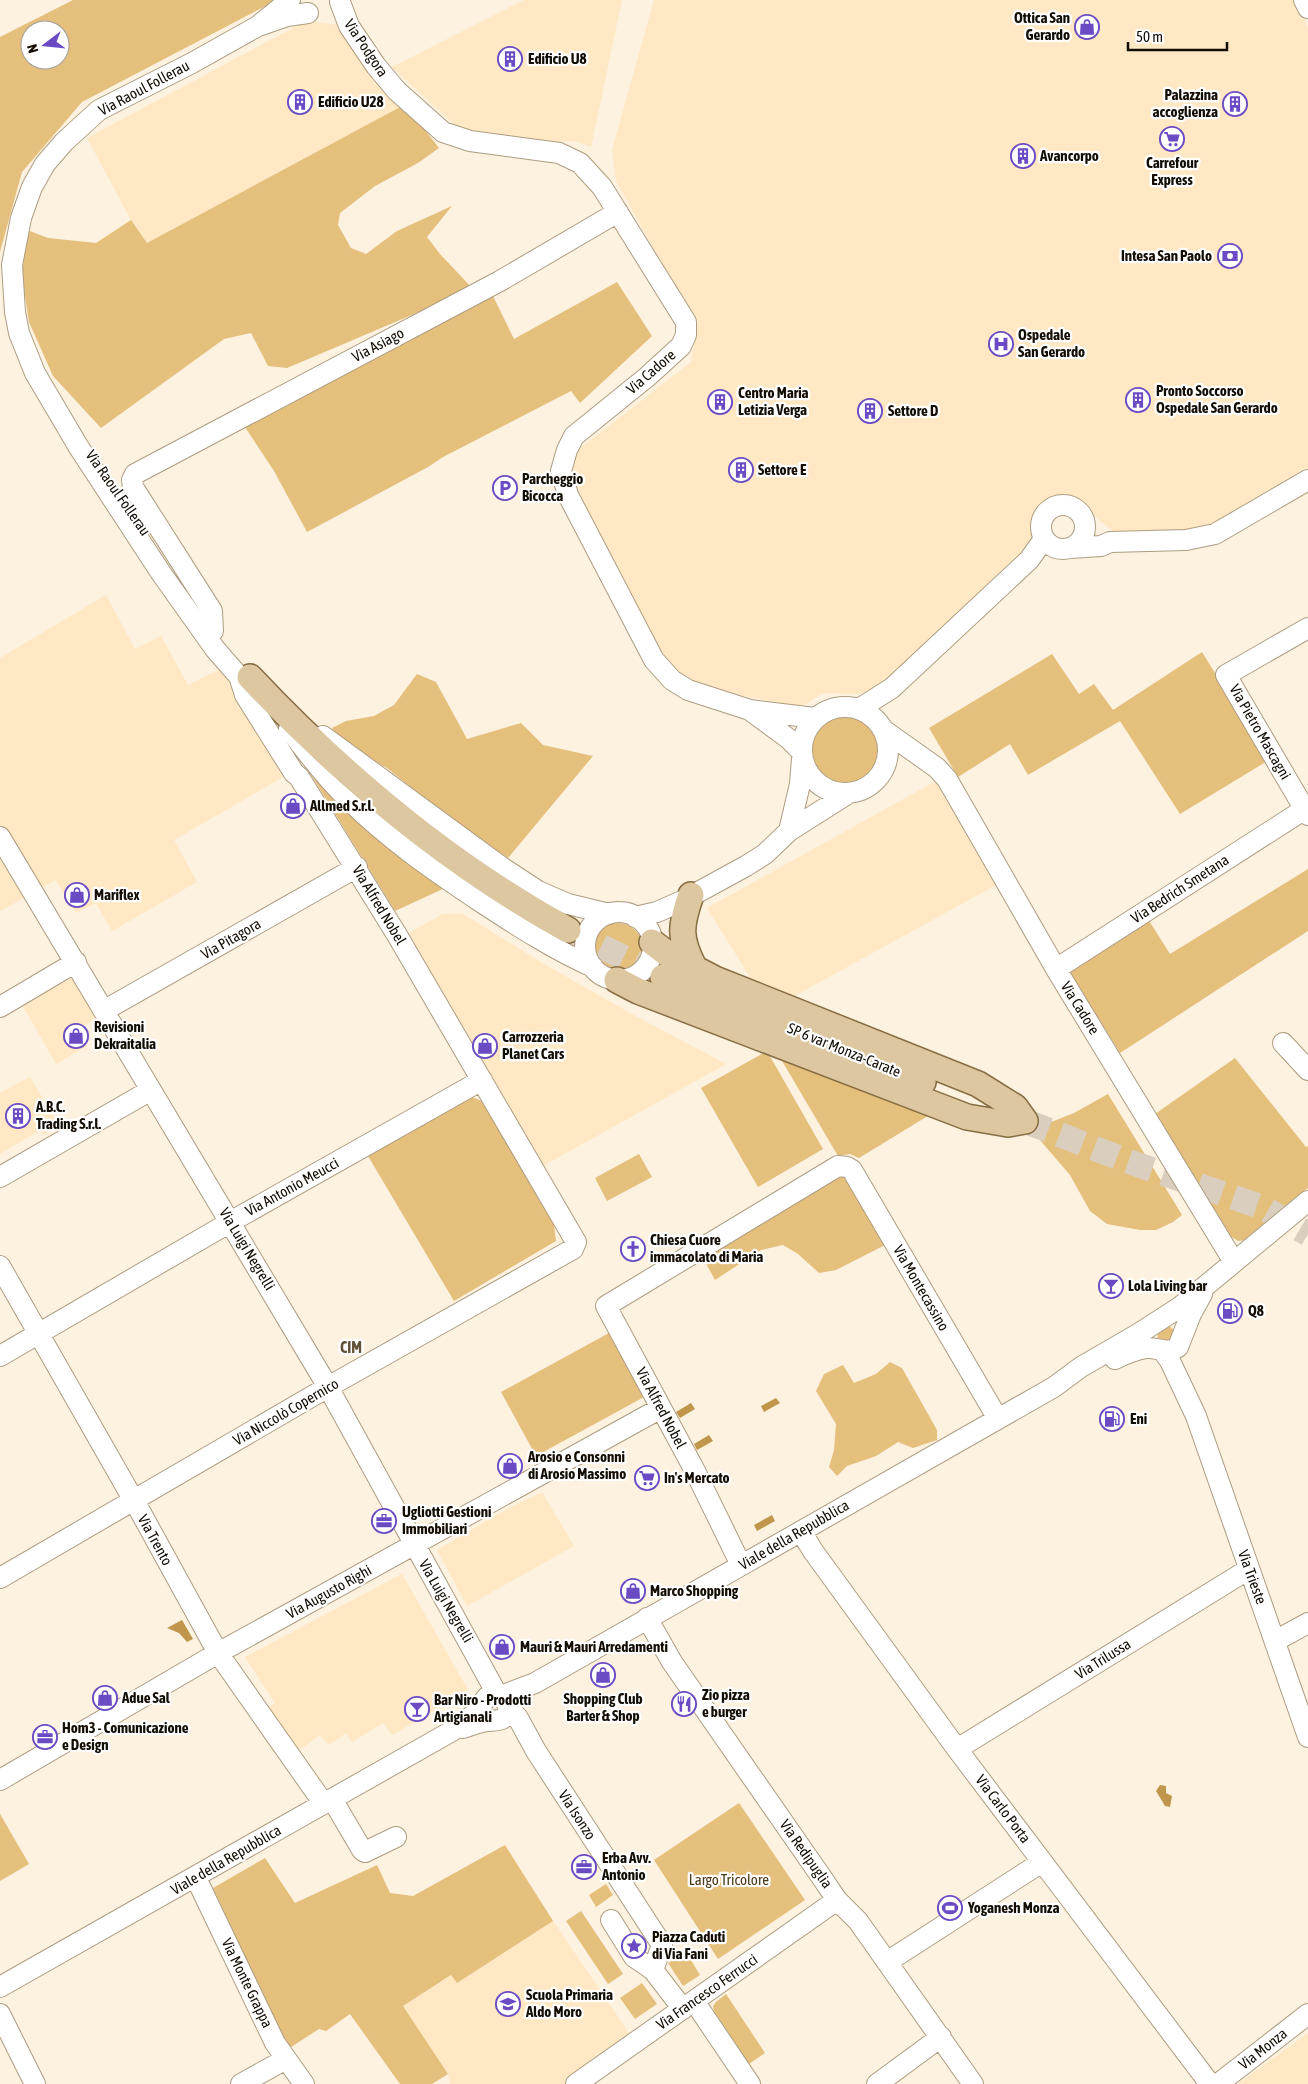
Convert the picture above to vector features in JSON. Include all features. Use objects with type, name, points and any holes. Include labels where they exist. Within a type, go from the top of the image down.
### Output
[{"type":"main road","points":[[245,678],[354,779]]},
{"type":"main road","points":[[286,725],[323,757],[354,779],[433,843],[487,882],[568,930]]},
{"type":"main road","points":[[686,898],[682,936],[684,948],[694,967]]},
{"type":"main road","points":[[617,980],[638,991],[967,1117],[1008,1124],[1025,1121],[1014,1106],[978,1084],[724,983],[669,955],[652,939]]},
{"type":"main road","name":"SP 6 var Monza-Carate","points":[[663,977],[977,1104],[1025,1121]]},
{"type":"street","name":"Via Raoul Follerau","points":[[166,571],[78,446],[25,350],[15,312],[12,265],[20,218],[32,186],[45,164],[64,142],[100,110],[192,63],[258,26],[290,0]]},
{"type":"street","points":[[1304,0],[1308,8]]},
{"type":"street","name":"Via Raoul Follerau","points":[[258,26],[281,18],[303,6],[321,16],[329,14],[336,9],[340,1]]},
{"type":"street","name":"Via Podgora","points":[[340,1],[350,26],[362,45],[397,91]]},
{"type":"street","name":"Via Cadore","points":[[397,91],[435,126],[456,138],[559,153],[580,164],[602,187],[686,322],[686,335],[681,346],[647,377],[574,436],[567,450],[561,471],[568,494],[654,660],[672,680],[688,690],[750,710],[815,718]]},
{"type":"street","name":"Via Asiago","points":[[213,631],[212,610],[133,488],[132,480],[135,474],[500,280],[618,212]]},
{"type":"street","points":[[1028,560],[1050,556],[1066,548],[1081,539],[1085,525],[1081,514],[1073,507],[1054,506],[1048,510],[1041,522],[1044,539],[1052,546],[1066,548],[1101,546],[1110,542],[1186,540],[1214,534],[1308,480]]},
{"type":"street","points":[[1085,525],[1104,533],[1110,542]]},
{"type":"street","points":[[789,830],[800,784],[805,734],[815,718],[835,708],[847,707],[858,709],[892,688],[1028,560],[1044,539]]},
{"type":"street","name":"Via Alfred Nobel","points":[[166,571],[213,631],[245,678],[245,695],[357,867],[573,1234],[576,1242],[573,1250]]},
{"type":"street","name":"Via Alfred Nobel","points":[[166,571],[215,649],[245,678]]},
{"type":"street","name":"Via Pietro Mascagni","points":[[1306,812],[1226,675],[1308,628]]},
{"type":"street","points":[[245,678],[286,725],[309,756],[347,798],[394,841],[500,914],[571,958],[593,968],[604,977],[617,980],[625,979],[640,972],[650,959],[652,939],[686,898]]},
{"type":"street","points":[[245,678],[268,689],[330,742],[522,881],[551,898],[609,914]]},
{"type":"street","points":[[635,917],[657,912],[686,898],[765,854],[789,830],[849,792],[862,789],[874,782],[882,771],[887,758],[887,743],[880,725],[882,707],[892,688]]},
{"type":"street","name":"Via Cadore","points":[[858,709],[924,757],[947,779],[1056,969],[1234,1262]]},
{"type":"street","name":"Via Cadore","points":[[750,710],[789,739],[802,755],[808,773],[819,784],[834,791],[849,792]]},
{"type":"street","points":[[887,758],[924,757]]},
{"type":"street","name":"Via Bedrich Smetana","points":[[1056,969],[1306,812]]},
{"type":"street","name":"Via Luigi Negrelli","points":[[0,837],[231,1221],[328,1387],[483,1667],[496,1707]]},
{"type":"street","name":"Via Pitagora","points":[[104,1010],[357,867]]},
{"type":"street","points":[[593,968],[586,953],[586,936],[595,922],[609,914],[622,912],[635,917],[642,922],[652,939]]},
{"type":"street","points":[[0,1007],[76,962]]},
{"type":"street","points":[[1283,1043],[1308,1070]]},
{"type":"street","name":"Via Antonio Meucci","points":[[0,1356],[231,1221],[482,1080]]},
{"type":"street","points":[[0,1177],[151,1090]]},
{"type":"street","name":"Via Alfred Nobel","points":[[741,1564],[606,1306],[838,1166]]},
{"type":"street","name":"Via Montecassino","points":[[838,1166],[847,1167],[852,1170],[998,1419]]},
{"type":"street","name":"Viale della Repubblica","points":[[0,1988],[496,1707],[741,1564],[1054,1387],[1076,1371],[1180,1307],[1308,1200]]},
{"type":"street","name":"Via Niccolò Copernico","points":[[0,1578],[328,1387],[573,1250]]},
{"type":"street","name":"Via Trento","points":[[0,1266],[133,1499],[218,1653],[362,1850],[365,1852],[396,1837]]},
{"type":"street","name":"Viale della Repubblica","points":[[1054,1387],[1085,1375],[1129,1352],[1147,1348],[1174,1350],[1181,1343],[1191,1314],[1203,1292],[1213,1280]]},
{"type":"street","points":[[1160,1350],[1151,1340],[1151,1329],[1158,1321],[1174,1319],[1181,1327],[1183,1338]]},
{"type":"street","name":"Via Trieste","points":[[1183,1338],[1185,1362],[1196,1416]]},
{"type":"street","name":"Via Trieste","points":[[1160,1350],[1170,1361],[1196,1416],[1308,1736]]},
{"type":"street","name":"Via Augusto Righi","points":[[0,1780],[218,1653],[661,1408]]},
{"type":"street","name":"Via Carlo Porta","points":[[801,1531],[957,1749],[1210,2084]]},
{"type":"street","name":"Via Trilussa","points":[[957,1749],[1249,1568]]},
{"type":"street","name":"Via Redipuglia","points":[[647,1618],[672,1662],[837,1900],[858,1920],[973,2084]]},
{"type":"street","points":[[1275,1641],[1308,1622]]},
{"type":"street","name":"Via Isonzo","points":[[496,1707],[518,1718],[536,1750],[662,1945]]},
{"type":"street","points":[[887,1962],[1042,1862]]},
{"type":"street","name":"Via Monte Grappa","points":[[196,1878],[275,2042],[304,2084]]},
{"type":"street","name":"Via Isonzo","points":[[611,1920],[618,1908],[621,1896],[617,1888],[618,1879]]},
{"type":"street","name":"Via Francesco Ferrucci","points":[[576,2084],[837,1900]]},
{"type":"street","points":[[636,1904],[611,1920],[634,1957],[653,1970],[689,2005],[750,2084]]},
{"type":"street","points":[[634,1957],[649,1953],[662,1945]]},
{"type":"street","points":[[653,1970],[662,1945]]},
{"type":"street","points":[[0,2014],[35,2084]]},
{"type":"street","name":"Via Monza","points":[[1218,2084],[1308,2014]]},
{"type":"street","points":[[877,2084],[941,2037]]},
{"type":"street","points":[[241,2084],[286,2059]]},
{"type":"shaded area","points":[[524,0],[622,0],[591,147],[576,141],[528,142],[458,128],[392,67]]},
{"type":"shaded area","name":"Ospedale San Gerardo","points":[[654,0],[1296,0],[1308,28],[1308,468],[1216,523],[1196,531],[1117,534],[1083,507],[1065,499],[1038,510],[1034,540],[1004,571],[883,682],[868,692],[857,694],[823,693],[801,707],[693,686],[662,658],[570,476],[578,450],[691,362],[697,326],[616,181],[612,150]]},
{"type":"shaded area","points":[[306,21],[337,25],[402,106],[147,243],[131,220],[87,138]]},
{"type":"shaded area","points":[[106,595],[135,649],[161,636],[188,685],[224,667],[290,773],[174,840],[197,882],[112,931],[96,903],[76,913],[56,880],[0,911],[0,658]]},
{"type":"shaded area","points":[[936,781],[996,885],[789,999],[753,982],[707,908]]},
{"type":"shaded area","points":[[443,914],[463,914],[544,964],[630,1013],[726,1064],[541,1167],[407,934]]},
{"type":"shaded area","points":[[74,976],[99,1017],[77,1030],[87,1046],[56,1064],[23,1006]]},
{"type":"shaded area","points":[[30,1077],[59,1125],[43,1135],[40,1130],[0,1154],[0,1093]]},
{"type":"shaded area","points":[[776,1398],[780,1403],[764,1412],[761,1406]]},
{"type":"shaded area","points":[[691,1403],[695,1409],[680,1418],[676,1412]]},
{"type":"shaded area","points":[[709,1435],[713,1441],[697,1450],[694,1444]]},
{"type":"shaded area","points":[[542,1492],[574,1546],[467,1606],[437,1550],[507,1509]]},
{"type":"shaded area","points":[[772,1515],[775,1521],[757,1531],[754,1525]]},
{"type":"shaded area","points":[[402,1574],[468,1690],[392,1735],[383,1723],[352,1742],[346,1733],[329,1745],[320,1735],[298,1751],[266,1709],[275,1703],[245,1657]]},
{"type":"shaded area","points":[[182,1620],[193,1639],[187,1642],[179,1633],[167,1628]]},
{"type":"shaded area","points":[[1160,1785],[1166,1786],[1166,1793],[1172,1796],[1170,1807],[1165,1806],[1156,1791]]},
{"type":"shaded area","name":"Scuola Primaria Aldo Moro","points":[[553,1921],[632,2037],[564,2084],[450,2084],[448,2074],[403,2006],[452,1975],[457,1983]]},
{"type":"shaded area","points":[[1308,2033],[1308,2084],[1238,2084]]},
{"type":"green space","points":[[73,0],[277,0],[82,102],[22,172],[0,252],[0,37],[20,27],[20,70],[70,70],[70,20],[34,20]]},
{"type":"green space","points":[[402,106],[421,125],[439,148],[418,163],[375,186],[340,213],[338,225],[351,248],[366,254],[397,231],[452,206],[427,237],[440,254],[473,289],[287,368],[268,366],[251,333],[224,339],[101,428],[53,376],[29,322],[22,276],[27,230],[48,238],[96,243],[131,220],[147,243]]},
{"type":"green space","points":[[617,282],[652,336],[580,403],[571,391],[443,457],[428,467],[307,532],[274,471],[239,418],[492,294],[514,339]]},
{"type":"green space","points":[[1202,652],[1269,760],[1180,814],[1120,721],[1028,775],[1010,744],[958,777],[929,728],[1052,654],[1079,694],[1094,684],[1113,710]]},
{"type":"green space","points":[[417,674],[436,682],[467,739],[521,723],[543,745],[593,756],[508,858],[453,821],[387,768],[341,744],[332,728],[346,721],[374,716],[394,705]]},
{"type":"green space","points":[[846,713],[860,716],[872,724],[880,736],[883,750],[880,764],[872,776],[860,784],[846,787],[832,784],[820,776],[812,764],[809,750],[812,736],[820,724],[832,716]]},
{"type":"green space","points":[[310,773],[326,784],[447,887],[395,911]]},
{"type":"green space","points":[[1308,869],[1308,931],[1120,1053],[1069,971],[1148,919],[1170,954]]},
{"type":"green space","points":[[613,923],[623,923],[635,930],[642,942],[642,952],[635,964],[623,971],[613,971],[605,967],[598,960],[594,952],[594,942],[598,934],[605,927]]},
{"type":"green space","points":[[767,1051],[823,1149],[758,1187],[701,1088]]},
{"type":"green space","points":[[778,1054],[931,1114],[859,1158],[850,1154],[838,1156]]},
{"type":"green space","points":[[1235,1058],[1306,1147],[1308,1146],[1308,1188],[1247,1240],[1238,1241],[1230,1236],[1155,1114]]},
{"type":"green space","points":[[1108,1094],[1182,1215],[1173,1222],[1156,1230],[1140,1230],[1107,1224],[1090,1211],[1070,1175],[1039,1139],[1041,1126],[1074,1113]]},
{"type":"green space","points":[[470,1096],[484,1102],[554,1225],[556,1241],[454,1301],[368,1156]]},
{"type":"green space","points":[[639,1154],[652,1177],[607,1201],[595,1178]]},
{"type":"green space","points":[[837,1176],[845,1177],[887,1244],[836,1270],[819,1273],[798,1254],[783,1245],[761,1250],[715,1280],[702,1256]]},
{"type":"green space","points":[[1168,1325],[1175,1331],[1173,1342],[1158,1340],[1157,1331]]},
{"type":"green space","points":[[609,1333],[644,1397],[536,1456],[501,1392]]},
{"type":"green space","points":[[890,1362],[902,1368],[937,1430],[937,1440],[913,1448],[898,1442],[876,1456],[847,1466],[837,1476],[829,1467],[834,1450],[836,1424],[816,1391],[824,1374],[843,1365],[854,1383],[876,1374]]},
{"type":"green space","name":"Largo Tricolore","points":[[739,1803],[805,1900],[718,1959],[654,1860]]},
{"type":"green space","points":[[0,1814],[29,1864],[0,1881]]},
{"type":"green space","points":[[505,1845],[553,1921],[457,1983],[451,1975],[403,2006],[448,2074],[432,2084],[400,2084],[350,2014],[326,2031],[319,2029],[288,2049],[213,1888],[265,1858],[295,1903],[377,1865],[390,1893],[413,1896]]},
{"type":"green space","points":[[606,1884],[613,1895],[596,1907],[589,1895]]},
{"type":"green space","points":[[581,1911],[623,1974],[608,1984],[566,1921]]},
{"type":"green space","points":[[686,1952],[700,1975],[683,1986],[668,1963]]},
{"type":"green space","points":[[642,1983],[657,2004],[635,2019],[620,1998]]},
{"type":"green space","points":[[726,1994],[765,2053],[749,2064],[714,2011],[713,2006]]},
{"type":"tunnel","points":[[568,930],[663,977]]},
{"type":"tunnel","points":[[1025,1121],[1127,1161],[1262,1207],[1308,1234]]},
{"type":"place","name":"Ottica San Gerardo","points":[[1087,27]]},
{"type":"place","name":"Edificio U8","points":[[510,59]]},
{"type":"place","name":"Edificio U28","points":[[300,102]]},
{"type":"place","name":"Palazzina accoglienza","points":[[1235,104]]},
{"type":"place","name":"Carrefour Express","points":[[1172,139]]},
{"type":"place","name":"Avancorpo","points":[[1023,156]]},
{"type":"place","name":"Intesa San Paolo","points":[[1230,256]]},
{"type":"place","name":"Ospedale San Gerardo","points":[[1001,344]]},
{"type":"place","name":"Pronto Soccorso Ospedale San Gerardo","points":[[1138,400]]},
{"type":"place","name":"Centro Maria Letizia Verga","points":[[720,402]]},
{"type":"place","name":"Settore D","points":[[870,411]]},
{"type":"place","name":"Settore E","points":[[741,470]]},
{"type":"place","name":"Parcheggio Bicocca","points":[[505,488]]},
{"type":"place","name":"Allmed S.r.l.","points":[[293,806]]},
{"type":"place","name":"Mariflex","points":[[77,895]]},
{"type":"place","name":"Revisioni Dekraitalia","points":[[76,1036]]},
{"type":"place","name":"Carrozzeria Planet Cars","points":[[485,1046]]},
{"type":"place","name":"A.B.C. Trading S.r.l.","points":[[18,1116]]},
{"type":"place","name":"Chiesa Cuore immacolato di Maria","points":[[633,1249]]},
{"type":"place","name":"Lola Living bar","points":[[1111,1286]]},
{"type":"place","name":"Q8","points":[[1230,1311]]},
{"type":"place","name":"Eni","points":[[1112,1419]]},
{"type":"place","name":"Arosio e Consonni di Arosio Massimo","points":[[510,1466]]},
{"type":"place","name":"In's Mercato","points":[[647,1478]]},
{"type":"place","name":"Ugliotti Gestioni Immobiliari","points":[[384,1521]]},
{"type":"place","name":"Marco Shopping","points":[[633,1591]]},
{"type":"place","name":"Mauri & Mauri Arredamenti","points":[[502,1647]]},
{"type":"place","name":"Shopping Club Barter & Shop","points":[[603,1675]]},
{"type":"place","name":"Adue Sal","points":[[105,1698]]},
{"type":"place","name":"Zio pizza e burger","points":[[684,1704]]},
{"type":"place","name":"Bar Niro - Prodotti Artigianali","points":[[417,1709]]},
{"type":"place","name":"Hom3 - Comunicazione e Design","points":[[45,1737]]},
{"type":"place","name":"Erba Avv. Antonio","points":[[584,1867]]},
{"type":"place","name":"Yoganesh Monza","points":[[950,1908]]},
{"type":"place","name":"Piazza Caduti di Via Fani","points":[[634,1946]]},
{"type":"place","name":"Scuola Primaria Aldo Moro","points":[[508,2004]]},
{"type":"district","name":"CIM","points":[[351,1347]]}]
